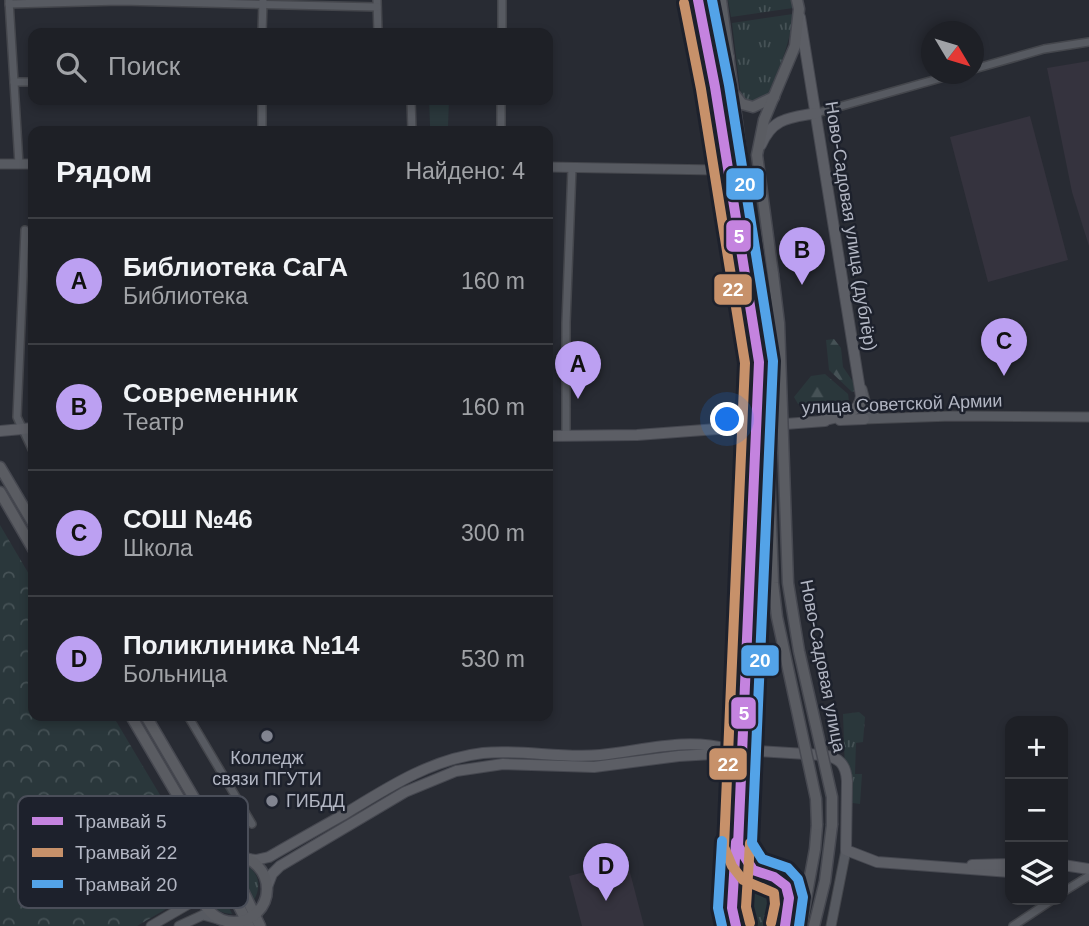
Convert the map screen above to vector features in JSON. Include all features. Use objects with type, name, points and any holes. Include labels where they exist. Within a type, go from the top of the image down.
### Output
[{"type":"main road","name":"Ново-Садовая улица","points":[[721,0],[764,323],[777,617],[816,799],[817,837],[801,926]]},
{"type":"main road","name":"Ново-Садовая улица","points":[[798,4],[795,46],[764,120],[757,155],[779,323],[788,583],[799,651],[832,797],[831,838],[814,926]]},
{"type":"main road","name":"Ново-Садовая улица (дублёр)","points":[[798,4],[861,396],[859,405],[848,414],[820,421]]},
{"type":"main road","points":[[720,926],[736,548],[748,387],[747,359],[706,107],[729,57]]},
{"type":"main road","points":[[735,95],[742,104],[753,107],[774,97]]},
{"type":"main road","points":[[757,155],[767,133],[778,122],[817,113]]},
{"type":"main road","name":"улица Советской Армии","points":[[553,436],[627,436],[864,419]]},
{"type":"main road","points":[[0,431],[28,428]]},
{"type":"main road","points":[[0,467],[28,515]]},
{"type":"main road","points":[[0,480],[28,528]]},
{"type":"main road","points":[[0,492],[28,540]]},
{"type":"main road","points":[[134,721],[182,796]]},
{"type":"main road","points":[[142,721],[185,796]]},
{"type":"main road","points":[[149,721],[189,796]]},
{"type":"main road","points":[[248,859],[269,857],[398,782],[428,767],[460,757],[505,752],[599,755],[695,744],[727,749],[822,755],[842,762],[847,771],[846,850],[877,862],[1005,872]]},
{"type":"main road","points":[[207,908],[221,920],[253,921],[263,903],[272,874],[280,866],[405,792],[456,771],[503,764],[594,767],[713,754],[727,749]]},
{"type":"main road","points":[[248,862],[260,869],[267,887]]},
{"type":"main road","points":[[958,867],[1005,864]]},
{"type":"main road","points":[[1068,867],[1089,872]]},
{"type":"main road","points":[[1068,873],[1089,872]]},
{"type":"street","points":[[502,0],[502,28]]},
{"type":"street","points":[[685,0],[706,107]]},
{"type":"street","points":[[19,164],[9,2],[377,4],[378,28]]},
{"type":"street","points":[[262,28],[263,2]]},
{"type":"street","points":[[984,66],[1044,49],[1089,42]]},
{"type":"street","points":[[14,82],[28,82]]},
{"type":"street","points":[[817,113],[921,84]]},
{"type":"street","points":[[262,105],[262,126]]},
{"type":"street","points":[[411,105],[412,126]]},
{"type":"street","points":[[501,105],[501,126]]},
{"type":"street","points":[[0,164],[28,163]]},
{"type":"street","points":[[553,167],[716,170]]},
{"type":"street","points":[[566,436],[566,323],[572,168]]},
{"type":"street","points":[[25,230],[18,417],[28,441]]},
{"type":"street","points":[[857,363],[868,412],[873,417],[882,419]]},
{"type":"street","name":"улица Советской Армии","points":[[864,419],[1089,417]]},
{"type":"street","points":[[191,721],[235,796]]},
{"type":"street","points":[[248,817],[252,824]]},
{"type":"street","points":[[831,926],[846,850]]},
{"type":"street","points":[[1068,888],[1089,872]]},
{"type":"street","points":[[1013,926],[1044,905]]},
{"type":"street","points":[[151,926],[182,908]]},
{"type":"street","points":[[179,926],[203,915],[221,920]]},
{"type":"shaded area","points":[[1089,61],[1089,246],[1072,192],[1047,68]]},
{"type":"shaded area","points":[[1030,116],[1068,260],[988,282],[950,137]]},
{"type":"shaded area","points":[[627,861],[644,926],[582,926],[569,876]]},
{"type":"green space","points":[[698,0],[713,0],[715,20],[701,22]]},
{"type":"green space","points":[[728,0],[792,0],[793,8],[731,17]]},
{"type":"green space","points":[[793,14],[786,48],[765,100],[749,103],[741,97],[732,23]]},
{"type":"green space","points":[[709,26],[720,26],[740,165],[733,173],[724,171]]},
{"type":"green space","points":[[429,105],[449,105],[448,126],[430,126]]},
{"type":"green space","points":[[725,183],[737,183],[741,198],[760,337],[753,338]]},
{"type":"green space","points":[[834,339],[841,348],[843,367],[854,383],[855,391],[852,392],[829,370],[826,340]]},
{"type":"green space","points":[[825,374],[848,394],[849,401],[798,404],[794,397],[811,376]]},
{"type":"green space","points":[[0,525],[28,573],[28,721],[116,721],[161,796],[18,796],[18,908],[168,908],[137,926],[0,926]]},
{"type":"green space","points":[[859,712],[865,717],[863,742],[856,743],[855,774],[862,774],[860,804],[846,802],[843,714]]},
{"type":"green space","points":[[248,866],[258,881],[254,900],[248,888]]},
{"type":"green space","points":[[754,876],[779,881],[787,903],[785,926],[740,926],[734,904],[738,891]]},
{"type":"green space","points":[[215,908],[229,908],[232,914],[224,913]]},
{"type":"tram line","name":"5","points":[[698,0],[715,87],[759,362],[738,846],[753,870],[774,877],[786,886],[789,898],[785,926]]},
{"type":"tram line","name":"20","points":[[712,0],[729,85],[773,361],[752,843],[762,859],[788,868],[798,879],[803,897],[799,926]]},
{"type":"tram line","name":"22","points":[[684,3],[701,89],[745,363],[724,847],[732,866],[743,880],[774,893],[771,923]]},
{"type":"tram line","name":"20","points":[[722,841],[718,908],[722,926]]},
{"type":"tram line","name":"5","points":[[736,842],[732,908],[736,926]]},
{"type":"tram line","name":"22","points":[[750,843],[746,907],[750,923]]},
{"type":"tram line","points":[[734,895],[746,879],[764,875]]},
{"type":"place","name":"Современник","points":[[802,285]]},
{"type":"place","name":"СОШ №46","points":[[1004,376]]},
{"type":"place","name":"Библиотека СаГА","points":[[578,399]]},
{"type":"place","name":"Колледж связи ПГУТИ","points":[[267,736]]},
{"type":"place","name":"ГИБДД","points":[[272,801]]},
{"type":"place","name":"Поликлиника №14","points":[[606,901]]}]
